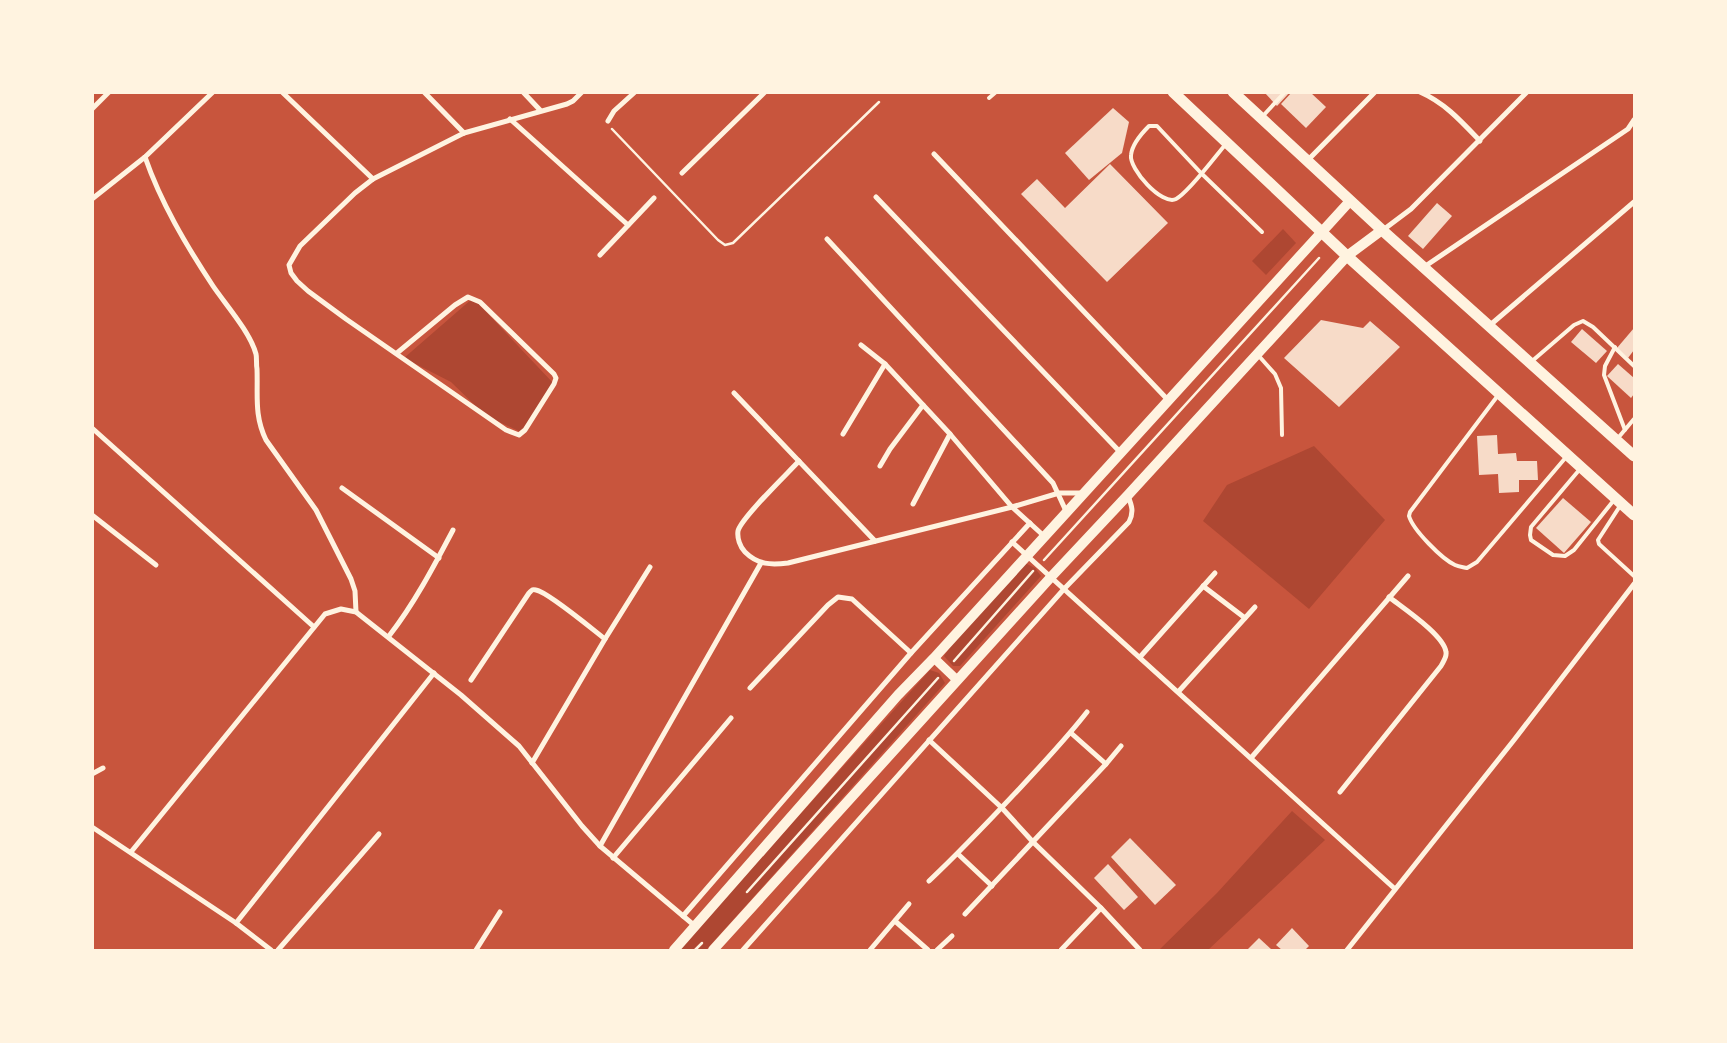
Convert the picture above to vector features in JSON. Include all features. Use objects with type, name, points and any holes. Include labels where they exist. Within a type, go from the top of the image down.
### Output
[{"type":"main road","points":[[1173,92],[1348,256],[1634,515]]},
{"type":"main road","points":[[1236,93],[1260,118],[1382,230],[1634,456]]},
{"type":"main road","points":[[674,950],[898,694],[934,658],[1350,200]]},
{"type":"main road","points":[[714,950],[1051,577],[1348,256],[1382,230]]},
{"type":"street","points":[[92,109],[109,92]]},
{"type":"street","points":[[92,199],[145,157],[213,92]]},
{"type":"street","points":[[282,92],[374,179]]},
{"type":"street","points":[[424,92],[464,133]]},
{"type":"street","points":[[523,92],[540,110]]},
{"type":"street","points":[[608,121],[614,111],[635,92]]},
{"type":"street","points":[[682,173],[765,92]]},
{"type":"street","points":[[1307,161],[1375,92]]},
{"type":"street","points":[[1420,92],[1446,106],[1480,141]]},
{"type":"street","points":[[1382,230],[1411,209],[1527,92]]},
{"type":"street","points":[[397,353],[455,305],[468,297],[480,302],[554,374],[555,380],[525,430],[519,435],[506,430],[346,319],[297,281],[291,273],[289,265],[300,246],[355,193],[374,179],[464,133],[540,110],[567,104],[581,94]]},
{"type":"street","points":[[510,119],[628,225]]},
{"type":"street","points":[[1424,267],[1628,130],[1634,120]]},
{"type":"street","points":[[934,154],[1169,401]]},
{"type":"street","points":[[145,157],[155,186],[179,232],[213,286],[245,331],[256,354],[257,416],[260,428],[266,440],[316,510],[355,591],[356,612]]},
{"type":"street","points":[[876,197],[1121,453]]},
{"type":"street","points":[[600,255],[654,198]]},
{"type":"street","points":[[1489,326],[1634,202]]},
{"type":"street","points":[[1629,206],[1634,212]]},
{"type":"street","points":[[827,239],[1053,483],[1066,511]]},
{"type":"street","points":[[861,345],[885,364],[950,434],[1012,507],[1044,536]]},
{"type":"street","points":[[843,434],[885,364]]},
{"type":"street","points":[[734,393],[875,541]]},
{"type":"street","points":[[880,466],[890,449],[923,405]]},
{"type":"street","points":[[92,428],[314,627]]},
{"type":"street","points":[[914,504],[950,434]]},
{"type":"street","points":[[799,461],[746,518],[738,530],[739,542],[744,550],[752,558],[760,562],[769,564],[788,563],[1012,507],[1059,493],[1083,493]]},
{"type":"street","points":[[342,488],[439,558]]},
{"type":"street","points":[[743,950],[1064,588],[1129,522],[1132,508],[1128,495]]},
{"type":"street","points":[[92,515],[156,565]]},
{"type":"street","points":[[684,916],[911,653],[1030,523]]},
{"type":"street","points":[[389,636],[398,625],[439,558],[453,530]]},
{"type":"street","points":[[1012,542],[1179,691],[1395,889]]},
{"type":"street","points":[[600,846],[760,562]]},
{"type":"street","points":[[532,764],[605,639],[650,567]]},
{"type":"street","points":[[1140,657],[1215,573]]},
{"type":"street","points":[[1251,758],[1408,576]]},
{"type":"street","points":[[1347,950],[1514,740],[1634,584]]},
{"type":"street","points":[[1203,586],[1245,618]]},
{"type":"street","points":[[471,680],[532,590],[537,590],[548,596],[605,639]]},
{"type":"street","points":[[750,688],[828,605],[838,597],[852,599],[911,653]]},
{"type":"street","points":[[1340,792],[1446,658],[1445,645],[1438,636],[1390,597]]},
{"type":"street","points":[[1179,691],[1255,607]]},
{"type":"street","points":[[131,852],[325,614],[335,610],[346,610],[356,612],[389,636],[462,695],[519,746],[600,846],[695,926]]},
{"type":"street","points":[[934,658],[957,680]]},
{"type":"street","points":[[236,923],[434,673]]},
{"type":"street","points":[[929,881],[1002,808],[1070,734],[1087,712]]},
{"type":"street","points":[[613,858],[731,718]]},
{"type":"street","points":[[1070,734],[1106,764]]},
{"type":"street","points":[[929,740],[1002,808],[1140,950]]},
{"type":"street","points":[[966,914],[1121,746]]},
{"type":"street","points":[[92,774],[103,768]]},
{"type":"street","points":[[92,827],[236,923],[271,950]]},
{"type":"street","points":[[278,950],[379,834]]},
{"type":"street","points":[[958,854],[992,886]]},
{"type":"street","points":[[870,950],[909,904]]},
{"type":"street","points":[[1061,950],[1101,908]]},
{"type":"street","points":[[476,950],[500,912]]},
{"type":"street","points":[[895,921],[928,950]]},
{"type":"street","points":[[937,950],[952,936]]},
{"type":"lane","points":[[989,98],[996,92]]},
{"type":"lane","points":[[1260,118],[1285,92]]},
{"type":"lane","points":[[1227,143],[1201,173],[1182,195],[1169,201],[1142,179],[1132,166],[1130,156],[1142,133],[1149,126],[1154,125],[1160,128],[1201,173],[1262,232]]},
{"type":"lane","points":[[1530,363],[1579,322],[1583,321],[1593,327],[1634,366]]},
{"type":"lane","points":[[1615,347],[1605,366],[1604,376],[1625,430]]},
{"type":"lane","points":[[1257,355],[1275,374],[1281,388],[1282,435]]},
{"type":"lane","points":[[1500,393],[1409,516],[1420,533],[1446,559],[1456,565],[1467,568],[1477,562],[1568,454]]},
{"type":"lane","points":[[1617,440],[1634,419]]},
{"type":"lane","points":[[1582,467],[1531,527],[1531,540],[1553,555],[1566,556],[1574,550],[1619,500]]},
{"type":"lane","points":[[1619,500],[1598,540],[1598,544],[1634,576]]},
{"type":"path","points":[[608,121],[612,130],[718,240],[726,245],[733,242],[879,102]]},
{"type":"path","points":[[741,899],[1038,566],[1319,258]]},
{"type":"path","points":[[695,950],[702,943]]},
{"type":"shaded area","points":[[1283,229],[1296,243],[1266,275],[1252,261]]},
{"type":"shaded area","points":[[473,298],[554,384],[523,433],[486,416],[451,382],[404,358]]},
{"type":"shaded area","points":[[1314,446],[1385,520],[1309,609],[1203,521],[1227,485]]},
{"type":"shaded area","points":[[1025,563],[1035,568],[1041,576],[960,666],[953,666],[944,656],[960,633]]},
{"type":"shaded area","points":[[930,670],[939,673],[945,683],[706,950],[678,950]]},
{"type":"shaded area","points":[[1292,811],[1325,840],[1208,950],[1159,950],[1217,893]]},
{"type":"building","points":[[1264,92],[1290,92],[1277,106]]},
{"type":"building","points":[[1292,92],[1310,92],[1326,107],[1306,128],[1281,104]]},
{"type":"building","points":[[1113,108],[1129,122],[1122,153],[1089,180],[1065,153]]},
{"type":"building","points":[[1110,164],[1168,223],[1107,282],[1021,194],[1037,179],[1065,208]]},
{"type":"building","points":[[1437,203],[1452,216],[1423,249],[1408,236]]},
{"type":"building","points":[[1321,320],[1363,328],[1370,321],[1400,347],[1339,407],[1284,358]]},
{"type":"building","points":[[1634,328],[1634,350],[1628,358],[1617,348]]},
{"type":"building","points":[[1582,329],[1607,351],[1596,363],[1571,342]]},
{"type":"building","points":[[1618,364],[1634,378],[1634,394],[1631,398],[1607,376]]},
{"type":"building","points":[[1497,435],[1498,454],[1516,453],[1517,461],[1537,461],[1538,480],[1519,480],[1519,492],[1499,493],[1498,474],[1479,475],[1477,436]]},
{"type":"building","points":[[1563,498],[1591,522],[1564,553],[1536,528]]},
{"type":"building","points":[[1130,838],[1176,885],[1155,905],[1111,857]]},
{"type":"building","points":[[1108,864],[1138,897],[1124,910],[1094,878]]},
{"type":"building","points":[[1292,928],[1309,946],[1305,950],[1282,950],[1276,945]]},
{"type":"building","points":[[1259,938],[1272,950],[1247,950]]}]
